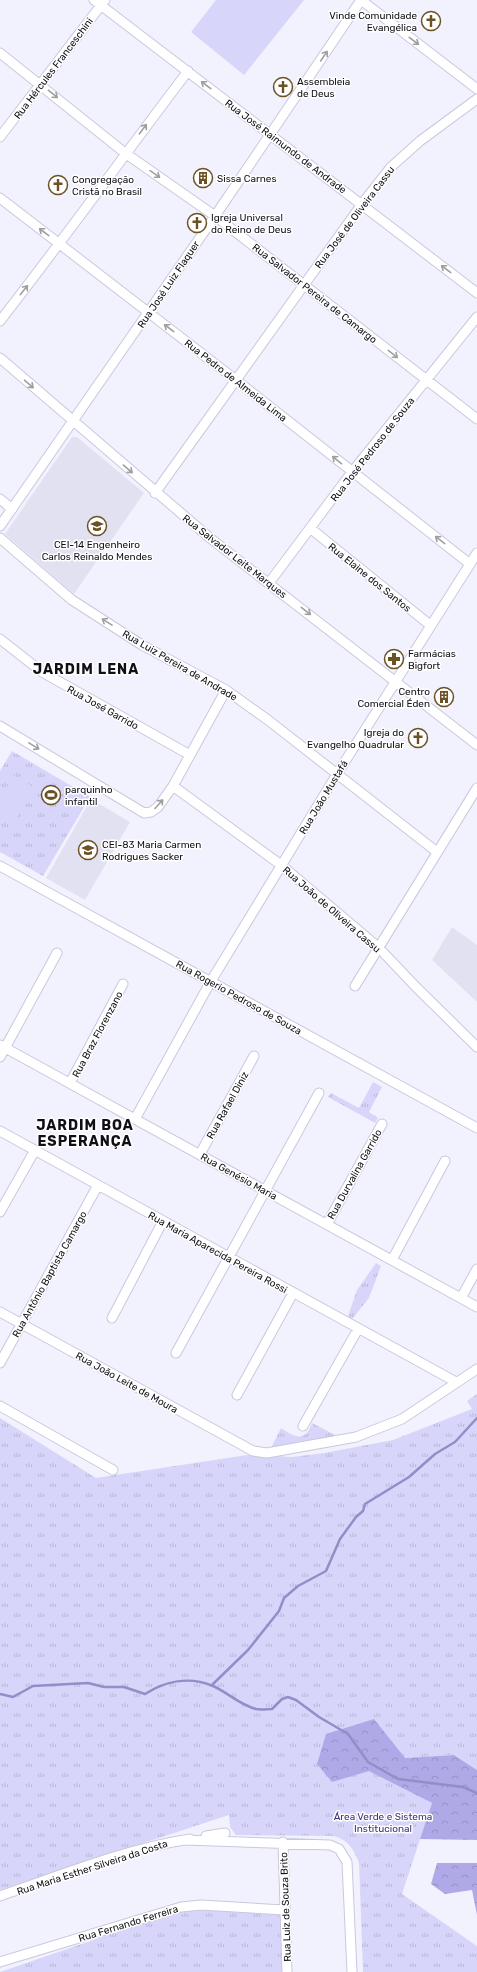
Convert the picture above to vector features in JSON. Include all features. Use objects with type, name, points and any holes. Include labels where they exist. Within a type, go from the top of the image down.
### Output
[{"type":"street","points":[[361,0],[477,89]]},
{"type":"street","name":"Rua José Luiz Flaquer","points":[[0,526],[215,216],[361,0]]},
{"type":"street","name":"Rua José Raimundo de Andrade","points":[[100,2],[477,293]]},
{"type":"street","name":"Rua Hércules Franceschini","points":[[0,137],[42,84],[100,2]]},
{"type":"street","name":"Rua Salvador Pereira de Camargo","points":[[0,52],[42,84],[125,153],[215,216],[477,419]]},
{"type":"street","points":[[0,321],[60,244],[125,153],[188,71]]},
{"type":"street","name":"Rua José de Oliveira Cassu","points":[[155,493],[304,284],[391,167],[420,141],[477,99]]},
{"type":"street","name":"Rua Pedro de Almeida Lima","points":[[0,198],[236,380],[470,564]]},
{"type":"street","name":"Rua José Pedroso de Souza","points":[[269,583],[352,472],[477,317]]},
{"type":"street","name":"Rua Salvador Leite Marques","points":[[0,358],[155,493],[477,745]]},
{"type":"street","points":[[0,499],[12,509]]},
{"type":"street","name":"Rua Elaine dos Santos","points":[[310,528],[430,625]]},
{"type":"street","name":"Rua Luiz Pereira de Andrade","points":[[0,538],[72,600],[142,645],[226,690],[437,852]]},
{"type":"street","name":"Rua João Mustafá","points":[[135,1119],[211,981],[281,865],[430,625],[477,553]]},
{"type":"street","name":"Rua José Garrido","points":[[0,639],[42,672],[190,755]]},
{"type":"street","points":[[0,726],[144,813],[151,812],[158,807],[173,786],[226,690]]},
{"type":"street","name":"Rua João de Oliveira Cassu","points":[[173,786],[281,865],[379,948],[477,1047]]},
{"type":"street","points":[[355,986],[477,788]]},
{"type":"street","name":"Rua Rogerio Pedroso de Souza","points":[[0,866],[477,1128]]},
{"type":"street","points":[[0,1057],[2,1046],[57,953]]},
{"type":"street","name":"Rua Braz Florenzano","points":[[70,1083],[123,984]]},
{"type":"street","name":"Rua Genésio Maria","points":[[2,1046],[477,1307]]},
{"type":"street","name":"Rua Rafael Diniz","points":[[200,1154],[254,1056]]},
{"type":"street","points":[[176,1353],[319,1093]]},
{"type":"street","name":"Rua Durvalina Garrido","points":[[327,1224],[382,1124]]},
{"type":"street","name":"Rua Maria Aparecida Pereira Rossi","points":[[0,1132],[456,1382]]},
{"type":"street","points":[[0,1212],[34,1150]]},
{"type":"street","points":[[392,1260],[445,1161]]},
{"type":"street","name":"Rua Antônio Baptista Camargo","points":[[0,1363],[98,1185]]},
{"type":"street","points":[[112,1318],[163,1221]]},
{"type":"street","points":[[461,1298],[477,1269]]},
{"type":"street","points":[[237,1395],[293,1293]]},
{"type":"street","name":"Rua João Leite de Moura","points":[[0,1312],[253,1451],[268,1453],[356,1437],[402,1420],[446,1388]]},
{"type":"street","points":[[303,1426],[358,1329]]},
{"type":"street","points":[[436,1371],[446,1388],[477,1369]]},
{"type":"street","points":[[0,1406],[113,1470]]},
{"type":"street","name":"Rua Maria Esther Silveira da Costa","points":[[0,1896],[129,1853],[168,1842],[225,1833]]},
{"type":"street","name":"Rua Maria Esther Silveira da Costa","points":[[185,1840],[283,1842],[330,1845],[339,1849],[347,1862],[352,1972]]},
{"type":"street","name":"Rua Luiz de Souza Brito","points":[[283,1842],[287,1972]]},
{"type":"street","name":"Rua Fernando Ferreira","points":[[0,1962],[181,1906],[201,1905],[284,1910]]},
{"type":"shaded area","points":[[72,437],[77,437],[144,493],[74,594],[5,534]]},
{"type":"shaded area","name":"CEI-83 Maria Carmen Rodrigues Sacker","points":[[91,799],[130,822],[85,900],[46,878]]},
{"type":"shaded area","points":[[452,927],[477,945],[477,1002],[432,960]]},
{"type":"green space","points":[[216,0],[304,0],[244,75],[191,32]]},
{"type":"green space","points":[[12,751],[90,797],[43,876],[0,852],[0,771]]},
{"type":"green space","points":[[14,775],[35,788],[16,819],[0,809],[0,798]]},
{"type":"green space","name":"parquinho infantil","points":[[49,785],[61,792],[53,805],[41,798]]},
{"type":"green space","points":[[373,1082],[382,1087],[369,1112],[378,1118],[375,1123],[328,1097],[331,1093],[359,1108]]},
{"type":"green space","points":[[376,1263],[381,1266],[369,1298],[352,1319],[348,1316],[357,1290]]},
{"type":"green space","name":"Área Verde e Sistema Institucional","points":[[477,1394],[477,1770],[454,1755],[405,1758],[332,1782],[369,1770],[432,1803],[402,1894],[477,1946],[477,1972],[363,1972],[359,1863],[350,1846],[338,1837],[333,1836],[236,1835],[230,1827],[229,1815],[0,1890],[0,1418],[96,1478],[247,1455],[292,1457],[324,1453],[393,1440],[472,1409],[467,1401]]},
{"type":"green space","points":[[312,1423],[339,1437],[271,1448],[281,1428],[295,1436],[303,1436]]},
{"type":"green space","points":[[374,1719],[405,1758],[454,1755],[477,1770],[477,1840],[420,1839],[432,1803],[369,1771],[332,1782],[317,1764],[326,1734]]},
{"type":"green space","points":[[437,1863],[477,1863],[477,1915],[472,1890],[445,1894],[431,1884]]},
{"type":"green space","points":[[178,1911],[277,1913],[282,1918],[285,1972],[0,1972]]},
{"type":"waterway","points":[[212,1685],[248,1650],[279,1611],[284,1598],[298,1586],[326,1571],[340,1539],[356,1517],[363,1511],[365,1504],[409,1477],[435,1454],[455,1442],[477,1418]]},
{"type":"waterway","points":[[0,1694],[13,1697],[33,1686],[88,1683],[104,1687],[124,1687],[145,1694],[169,1683],[178,1681],[195,1681],[213,1686],[244,1705],[256,1709],[272,1709],[282,1699],[288,1697],[296,1700],[319,1717],[348,1734],[368,1762],[398,1779],[463,1787],[477,1793]]},
{"type":"place","name":"Vinde Comunidade Evangélica","points":[[431,21]]},
{"type":"place","name":"Assembleia de Deus","points":[[283,87]]},
{"type":"place","name":"Sissa Carnes","points":[[203,178]]},
{"type":"place","name":"Congregação Cristã no Brasil","points":[[58,185]]},
{"type":"place","name":"Igreja Universal do Reino de Deus","points":[[197,223]]},
{"type":"place","name":"CEI-14 Engenheiro Carlos Reinaldo Mendes","points":[[97,526]]},
{"type":"place","name":"Farmácias Bigfort","points":[[394,659]]},
{"type":"place","name":"Centro Comercial Éden","points":[[444,697]]},
{"type":"place","name":"Igreja do Evangelho Quadrular","points":[[418,738]]},
{"type":"place","name":"parquinho infantil","points":[[51,795]]},
{"type":"place","name":"CEI-83 Maria Carmen Rodrigues Sacker","points":[[88,850]]},
{"type":"district","name":"JARDIM LENA","points":[[86,669]]},
{"type":"district","name":"JARDIM BOA ESPERANÇA","points":[[85,1134]]}]
